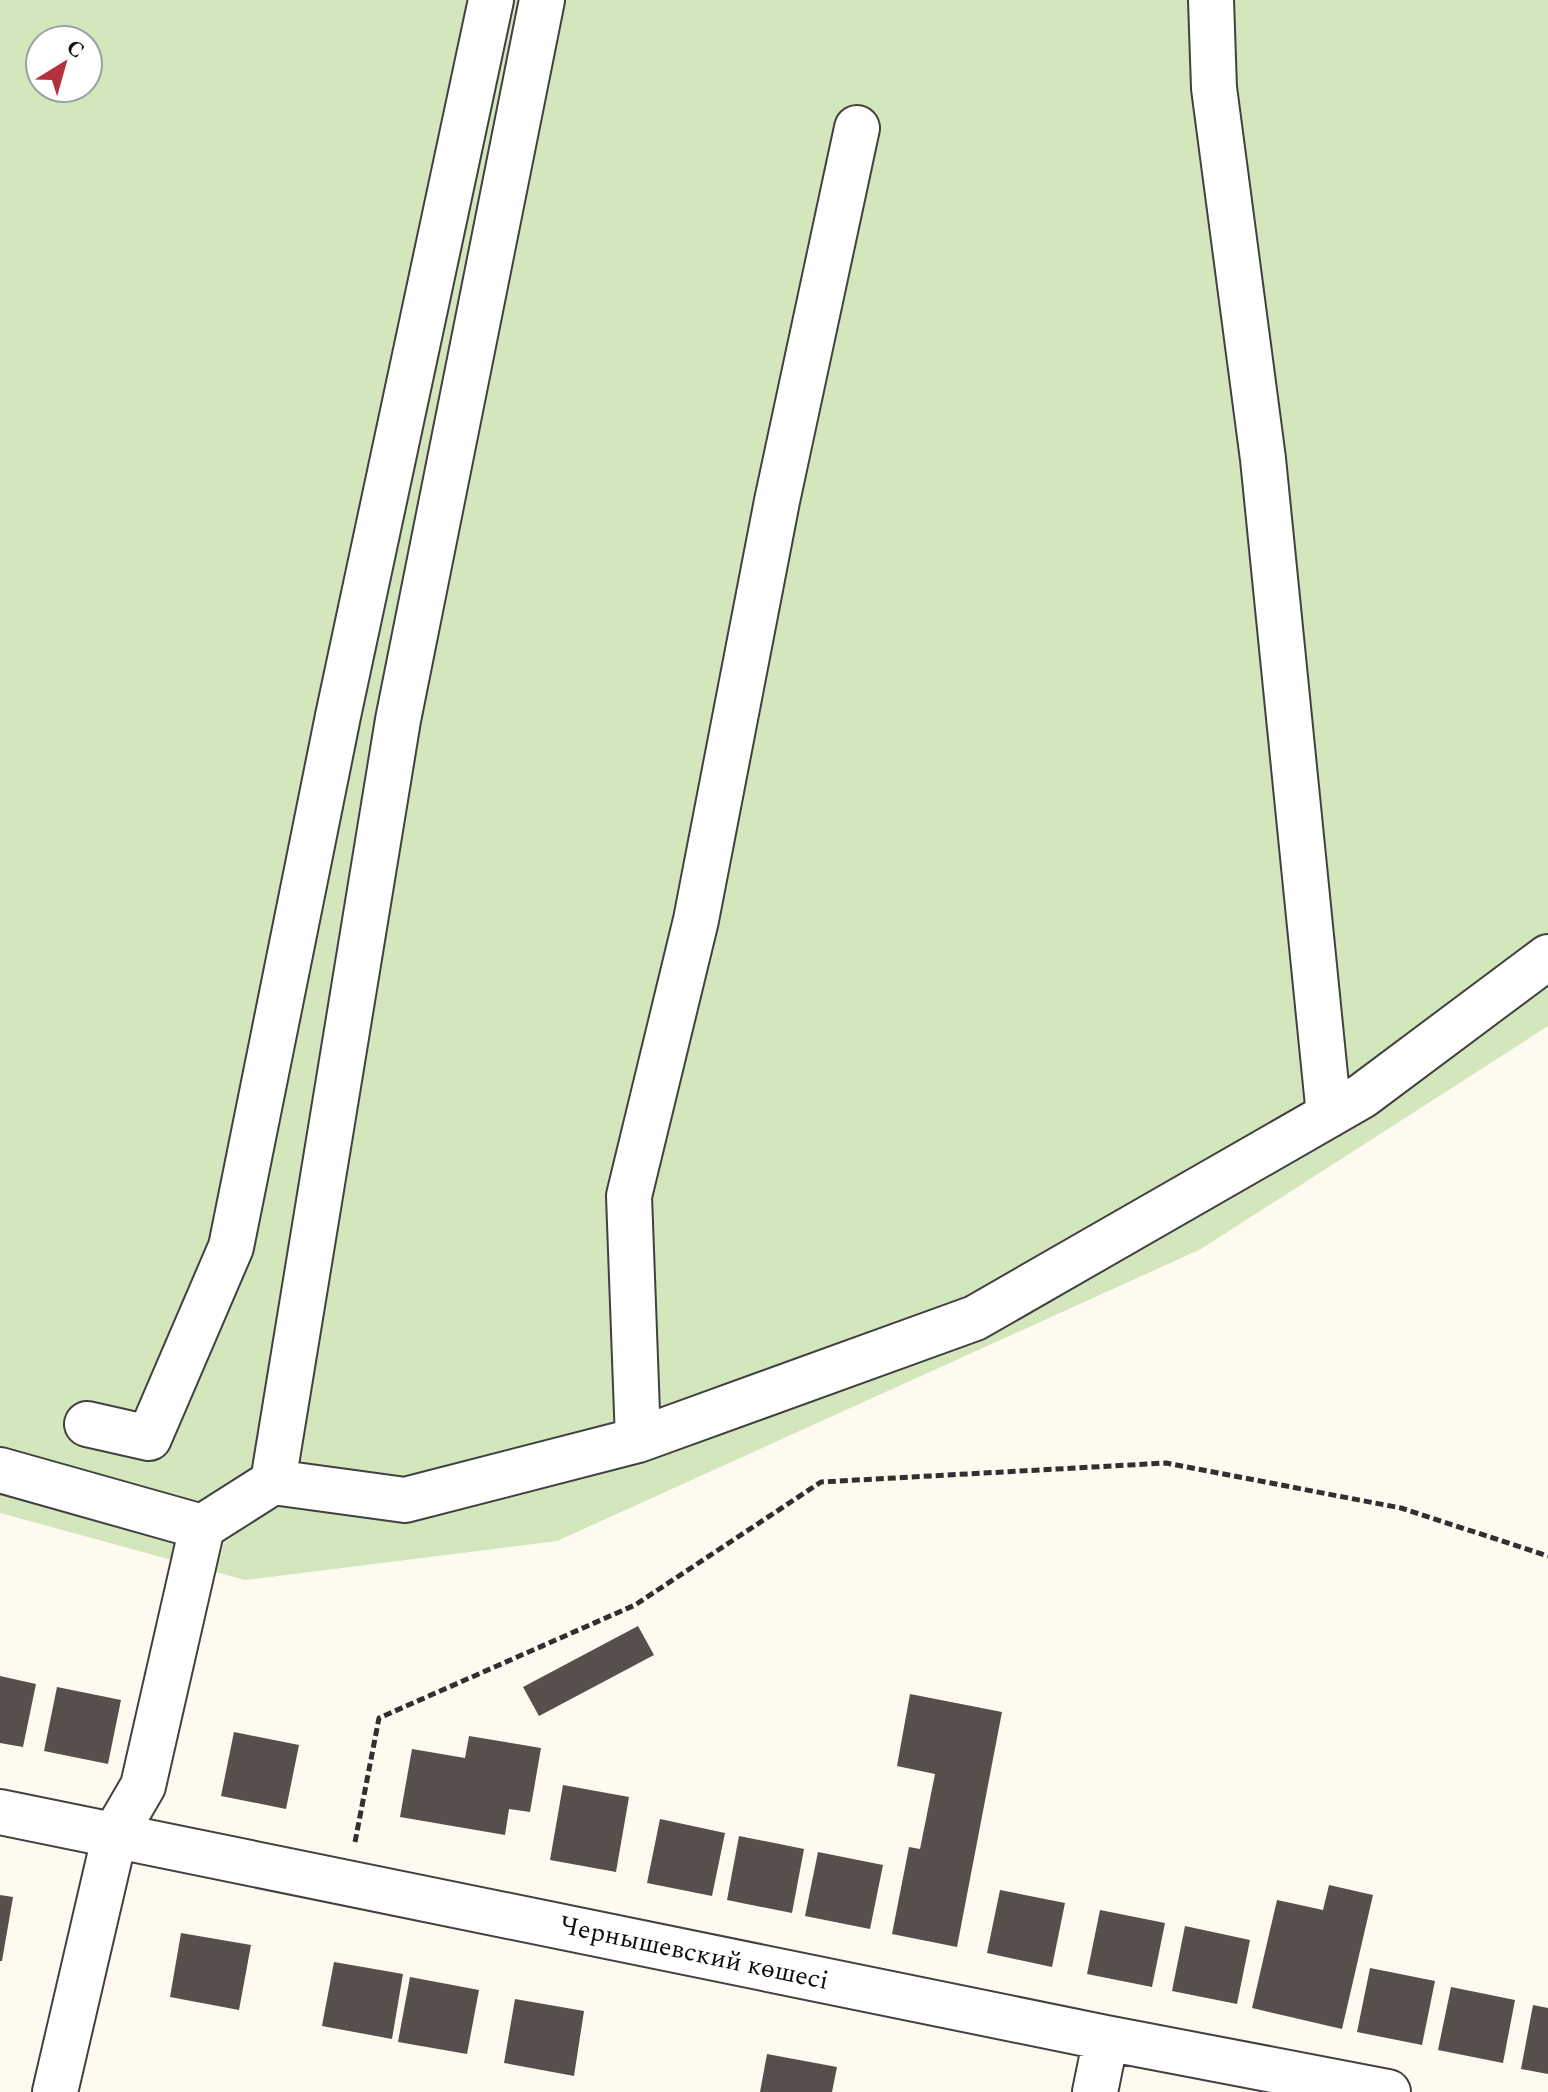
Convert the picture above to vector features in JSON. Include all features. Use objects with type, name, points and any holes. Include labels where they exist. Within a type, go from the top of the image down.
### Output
[{"type":"street","points":[[87,1424],[149,1438],[231,1247],[341,701],[491,0]]},
{"type":"street","points":[[273,1482],[398,720],[542,0]]},
{"type":"street","points":[[1211,0],[1214,88],[1263,459],[1329,1115]]},
{"type":"street","points":[[638,1440],[629,1196],[696,920],[774,516],[857,128]]},
{"type":"street","points":[[55,2092],[115,1834],[143,1786],[202,1527],[273,1482],[405,1500],[638,1440],[975,1318],[1362,1096],[1548,957]]},
{"type":"street","points":[[0,1470],[202,1527]]},
{"type":"street","name":"Чернышевский көшесі","points":[[0,1812],[1106,2038],[1388,2092]]},
{"type":"street","points":[[1095,2092],[1106,2038]]},
{"type":"path","points":[[347,1882],[379,1718],[635,1605],[821,1482],[1166,1463],[1401,1508],[1548,1556]]},
{"type":"green space","points":[[0,0],[1548,0],[1548,1026],[1201,1249],[557,1541],[245,1580],[0,1513]]},
{"type":"building","points":[[638,1626],[654,1655],[539,1716],[523,1687]]},
{"type":"building","points":[[0,1676],[36,1684],[23,1747],[0,1743]]},
{"type":"building","points":[[57,1687],[121,1700],[108,1764],[44,1751]]},
{"type":"building","points":[[910,1694],[1002,1712],[957,1947],[892,1934],[909,1847],[920,1849],[935,1774],[897,1766]]},
{"type":"building","points":[[234,1732],[299,1745],[286,1809],[221,1796]]},
{"type":"building","points":[[469,1736],[541,1748],[530,1812],[509,1809],[505,1835],[400,1817],[412,1749],[465,1758]]},
{"type":"building","points":[[563,1785],[629,1797],[616,1872],[550,1860]]},
{"type":"building","points":[[660,1819],[725,1833],[712,1896],[647,1883]]},
{"type":"building","points":[[739,1836],[804,1849],[792,1913],[727,1900]]},
{"type":"building","points":[[818,1852],[883,1865],[870,1929],[805,1916]]},
{"type":"building","points":[[1329,1885],[1373,1895],[1342,2029],[1252,2008],[1277,1900],[1323,1910]]},
{"type":"building","points":[[1000,1890],[1065,1903],[1052,1967],[987,1953]]},
{"type":"building","points":[[0,1895],[13,1897],[2,1961],[0,1961]]},
{"type":"building","points":[[1100,1910],[1165,1923],[1152,1987],[1087,1974]]},
{"type":"building","points":[[1185,1926],[1250,1940],[1237,2004],[1172,1991]]},
{"type":"building","points":[[181,1933],[251,1945],[239,2010],[170,1997]]},
{"type":"building","points":[[334,1962],[403,1974],[392,2039],[322,2026]]},
{"type":"building","points":[[1370,1968],[1435,1981],[1422,2045],[1357,2032]]},
{"type":"building","points":[[410,1977],[479,1990],[467,2054],[398,2042]]},
{"type":"building","points":[[1451,1987],[1515,2000],[1503,2063],[1438,2050]]},
{"type":"building","points":[[515,1999],[584,2011],[574,2076],[504,2063]]},
{"type":"building","points":[[1533,2005],[1548,2008],[1548,2074],[1521,2069]]},
{"type":"building","points":[[767,2054],[837,2067],[832,2092],[760,2092]]}]
